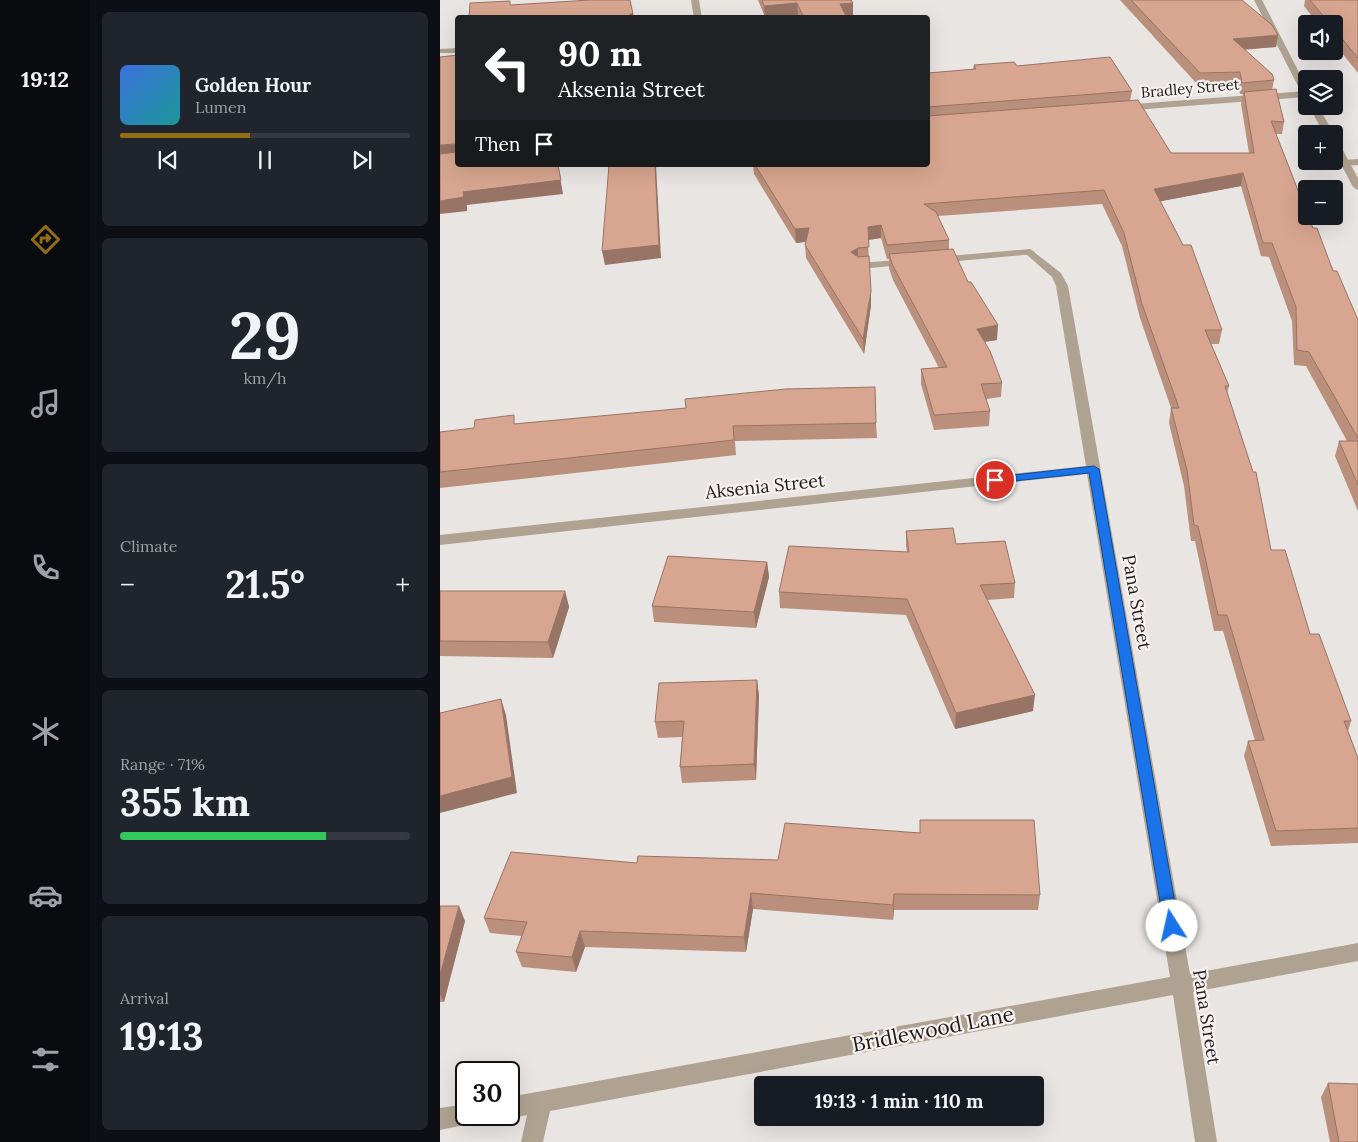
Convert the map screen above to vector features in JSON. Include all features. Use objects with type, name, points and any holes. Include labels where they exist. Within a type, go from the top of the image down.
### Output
[{"type":"street","points":[[695,0],[698,15]]},
{"type":"street","points":[[1258,0],[1298,78]]},
{"type":"street","points":[[440,51],[455,50]]},
{"type":"street","name":"Bradley Street","points":[[1107,109],[1298,95]]},
{"type":"street","points":[[1343,159],[1358,187]]},
{"type":"street","points":[[1345,163],[1358,162]]},
{"type":"street","name":"Pana Street","points":[[859,266],[1030,252],[1057,275],[1062,286],[1182,983],[1206,1142]]},
{"type":"street","name":"Aksenia Street","points":[[440,540],[1094,469]]},
{"type":"street","name":"Bridlewood Lane","points":[[520,1106],[1358,952]]},
{"type":"street","points":[[532,1142],[541,1102]]},
{"type":"street","points":[[440,1119],[455,1117]]},
{"type":"building","points":[[590,0],[630,0],[633,14],[469,15],[470,3],[510,1],[510,5]]},
{"type":"building","points":[[762,0],[851,0],[853,3],[840,4],[846,15],[803,15],[797,3],[764,6]]},
{"type":"building","points":[[1131,0],[1242,0],[1272,25],[1278,35],[1233,39],[1272,74],[1274,80],[1242,83],[1240,72],[1200,73]]},
{"type":"building","points":[[1310,0],[1358,0],[1358,58],[1343,40],[1343,15],[1322,15]]},
{"type":"building","points":[[455,55],[455,144],[440,145],[440,57]]},
{"type":"building","points":[[1110,57],[1132,91],[930,107],[930,73],[976,69],[974,65],[1014,62],[1017,66]]},
{"type":"building","points":[[1276,89],[1284,122],[1271,121],[1298,190],[1298,225],[1312,225],[1313,228],[1317,228],[1333,271],[1337,271],[1358,320],[1358,438],[1309,352],[1297,350],[1296,307],[1272,243],[1263,243],[1243,173],[1154,189],[1183,245],[1191,245],[1222,330],[1205,330],[1229,386],[1225,386],[1253,472],[1256,472],[1271,550],[1285,550],[1310,634],[1319,634],[1351,721],[1344,721],[1358,758],[1358,828],[1276,831],[1248,741],[1264,740],[1227,615],[1218,615],[1198,526],[1194,525],[1187,470],[1171,408],[1179,408],[1142,304],[1124,233],[1104,190],[924,204],[936,212],[949,240],[887,245],[881,225],[868,227],[869,247],[858,248],[851,252],[858,257],[869,256],[871,291],[863,339],[805,245],[809,228],[795,229],[756,167],[930,167],[930,116],[1138,100],[1171,153],[1254,153],[1244,92]]},
{"type":"building","points":[[455,152],[455,167],[558,167],[561,180],[463,192],[464,197],[440,201],[440,154]]},
{"type":"building","points":[[609,167],[655,167],[659,245],[602,251]]},
{"type":"building","points":[[953,249],[968,282],[971,282],[998,325],[977,329],[990,351],[1002,383],[981,384],[990,411],[934,415],[921,369],[947,367],[893,266],[889,254]]},
{"type":"building","points":[[875,387],[876,423],[733,426],[734,440],[440,472],[440,432],[474,428],[475,420],[514,415],[514,424],[686,408],[685,399],[786,389]]},
{"type":"building","points":[[1339,441],[1358,441],[1358,485]]},
{"type":"building","points":[[953,528],[956,544],[1005,541],[1015,583],[980,585],[1035,695],[956,713],[907,599],[779,592],[789,546],[909,552],[906,531]]},
{"type":"building","points":[[668,556],[767,562],[754,612],[652,606]]},
{"type":"building","points":[[440,591],[565,591],[548,642],[440,641]]},
{"type":"building","points":[[757,680],[754,764],[680,767],[684,721],[655,722],[659,683]]},
{"type":"building","points":[[501,699],[512,777],[440,796],[440,713]]},
{"type":"building","points":[[920,820],[1034,820],[1040,895],[894,894],[893,905],[751,893],[744,937],[580,931],[572,957],[516,952],[527,922],[484,918],[511,852],[637,863],[638,856],[778,860],[785,823],[920,833]]},
{"type":"building","points":[[440,906],[459,906],[440,975]]},
{"type":"building","points":[[1328,1083],[1358,1084],[1358,1142],[1339,1142]]},
{"type":"route","points":[[995,480],[1094,469],[1172,926]]}]
